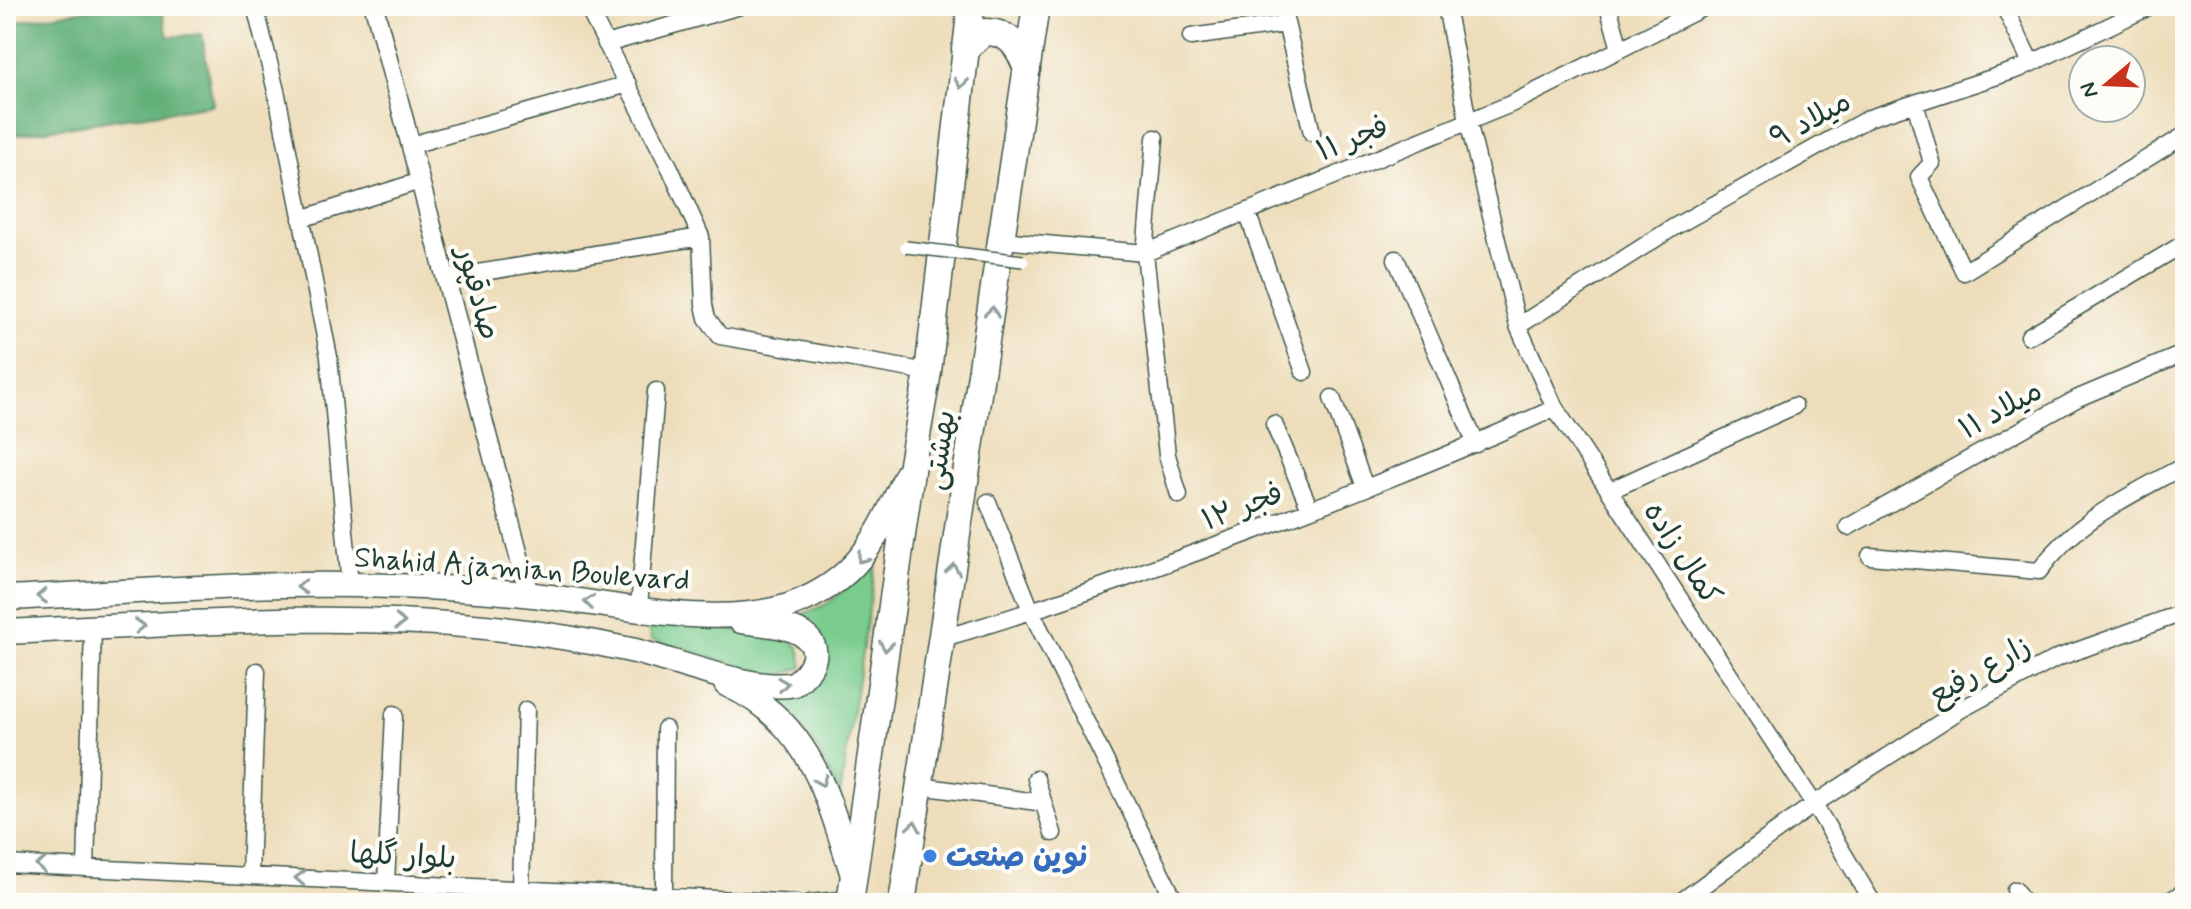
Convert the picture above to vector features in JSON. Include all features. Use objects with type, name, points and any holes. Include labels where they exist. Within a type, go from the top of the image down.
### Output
[{"type":"highway","name":"بهشتی","points":[[851,892],[928,372],[971,6]]},
{"type":"highway","name":"بهشتی","points":[[902,903],[1036,6]]},
{"type":"highway","points":[[965,49],[985,32],[999,32],[1019,50],[1027,69]]},
{"type":"main road","name":"Shahid Ajamian Boulevard","points":[[6,598],[350,585],[529,594],[695,614],[744,614],[788,606],[849,573],[870,549],[912,464]]},
{"type":"main road","points":[[634,651],[639,608]]},
{"type":"main road","points":[[680,664],[783,687],[803,678],[812,667],[815,655],[812,644],[802,633],[695,614]]},
{"type":"main road","name":"Shahid Ajamian Boulevard","points":[[6,632],[325,619],[413,622],[487,627],[634,651],[680,664],[742,691],[790,729],[823,782],[851,892]]},
{"type":"street","points":[[255,6],[277,95],[329,357],[350,585]]},
{"type":"street","name":"صادقپور","points":[[374,6],[529,594]]},
{"type":"street","points":[[587,6],[701,237],[704,305],[707,318],[720,336],[928,372]]},
{"type":"street","points":[[606,44],[740,6]]},
{"type":"street","points":[[1282,6],[1312,133]]},
{"type":"street","name":"کمال زاده","points":[[1446,6],[1468,121],[1518,326],[1555,408],[1814,804],[1873,903]]},
{"type":"street","points":[[1608,6],[1620,49]]},
{"type":"street","name":"فجر ۱۱","points":[[1002,240],[1145,253],[1468,121],[1706,6]]},
{"type":"street","points":[[2004,6],[2031,63]]},
{"type":"street","name":"میلاد ۹","points":[[1518,326],[1674,227],[1869,118],[2031,63],[2151,6]]},
{"type":"street","points":[[1191,37],[1286,24]]},
{"type":"street","points":[[411,145],[628,84]]},
{"type":"street","points":[[1915,103],[1932,163],[1919,177],[1964,272],[2185,135]]},
{"type":"street","points":[[1155,138],[1145,253],[1167,455],[1179,495]]},
{"type":"street","points":[[301,219],[420,181]]},
{"type":"street","points":[[1247,212],[1304,372]]},
{"type":"street","points":[[446,278],[701,237]]},
{"type":"street","points":[[2029,336],[2185,243]]},
{"type":"street","points":[[906,247],[1023,261]]},
{"type":"street","points":[[1396,259],[1476,444]]},
{"type":"street","name":"میلاد ۱۱","points":[[1848,527],[2078,398],[2185,353]]},
{"type":"street","points":[[639,608],[656,391]]},
{"type":"street","points":[[1332,398],[1365,487]]},
{"type":"street","points":[[1609,491],[1794,406]]},
{"type":"street","name":"فجر ۱۲","points":[[943,638],[1032,613],[1254,533],[1476,444],[1555,408]]},
{"type":"street","points":[[1274,424],[1310,509]]},
{"type":"street","points":[[1870,556],[2039,571],[2060,543],[2081,524],[2185,465]]},
{"type":"street","points":[[988,502],[1032,613],[1176,903]]},
{"type":"street","name":"زارع رفیع","points":[[1679,903],[1814,804],[1960,710],[2057,658],[2185,612]]},
{"type":"street","points":[[86,868],[93,628]]},
{"type":"street","points":[[250,876],[257,671]]},
{"type":"street","points":[[521,889],[526,710]]},
{"type":"street","points":[[386,883],[394,714]]},
{"type":"street","points":[[664,896],[665,729]]},
{"type":"street","points":[[1036,779],[1053,833]]},
{"type":"street","points":[[920,786],[1044,803]]},
{"type":"street","name":"بلوار گلها","points":[[6,864],[798,903]]},
{"type":"street","points":[[2167,903],[2185,891]]},
{"type":"street","points":[[810,903],[851,892]]},
{"type":"green space","points":[[110,6],[161,6],[168,37],[202,34],[213,105],[6,136],[6,23]]},
{"type":"green space","points":[[876,564],[840,794],[812,739],[770,698],[791,697],[807,690],[818,679],[824,665],[824,650],[819,637],[808,626],[792,619],[827,604]]},
{"type":"green space","points":[[656,620],[783,637],[799,647],[803,667],[777,677],[651,640],[647,625]]},
{"type":"place","name":"نوین صنعت","points":[[930,856]]}]
